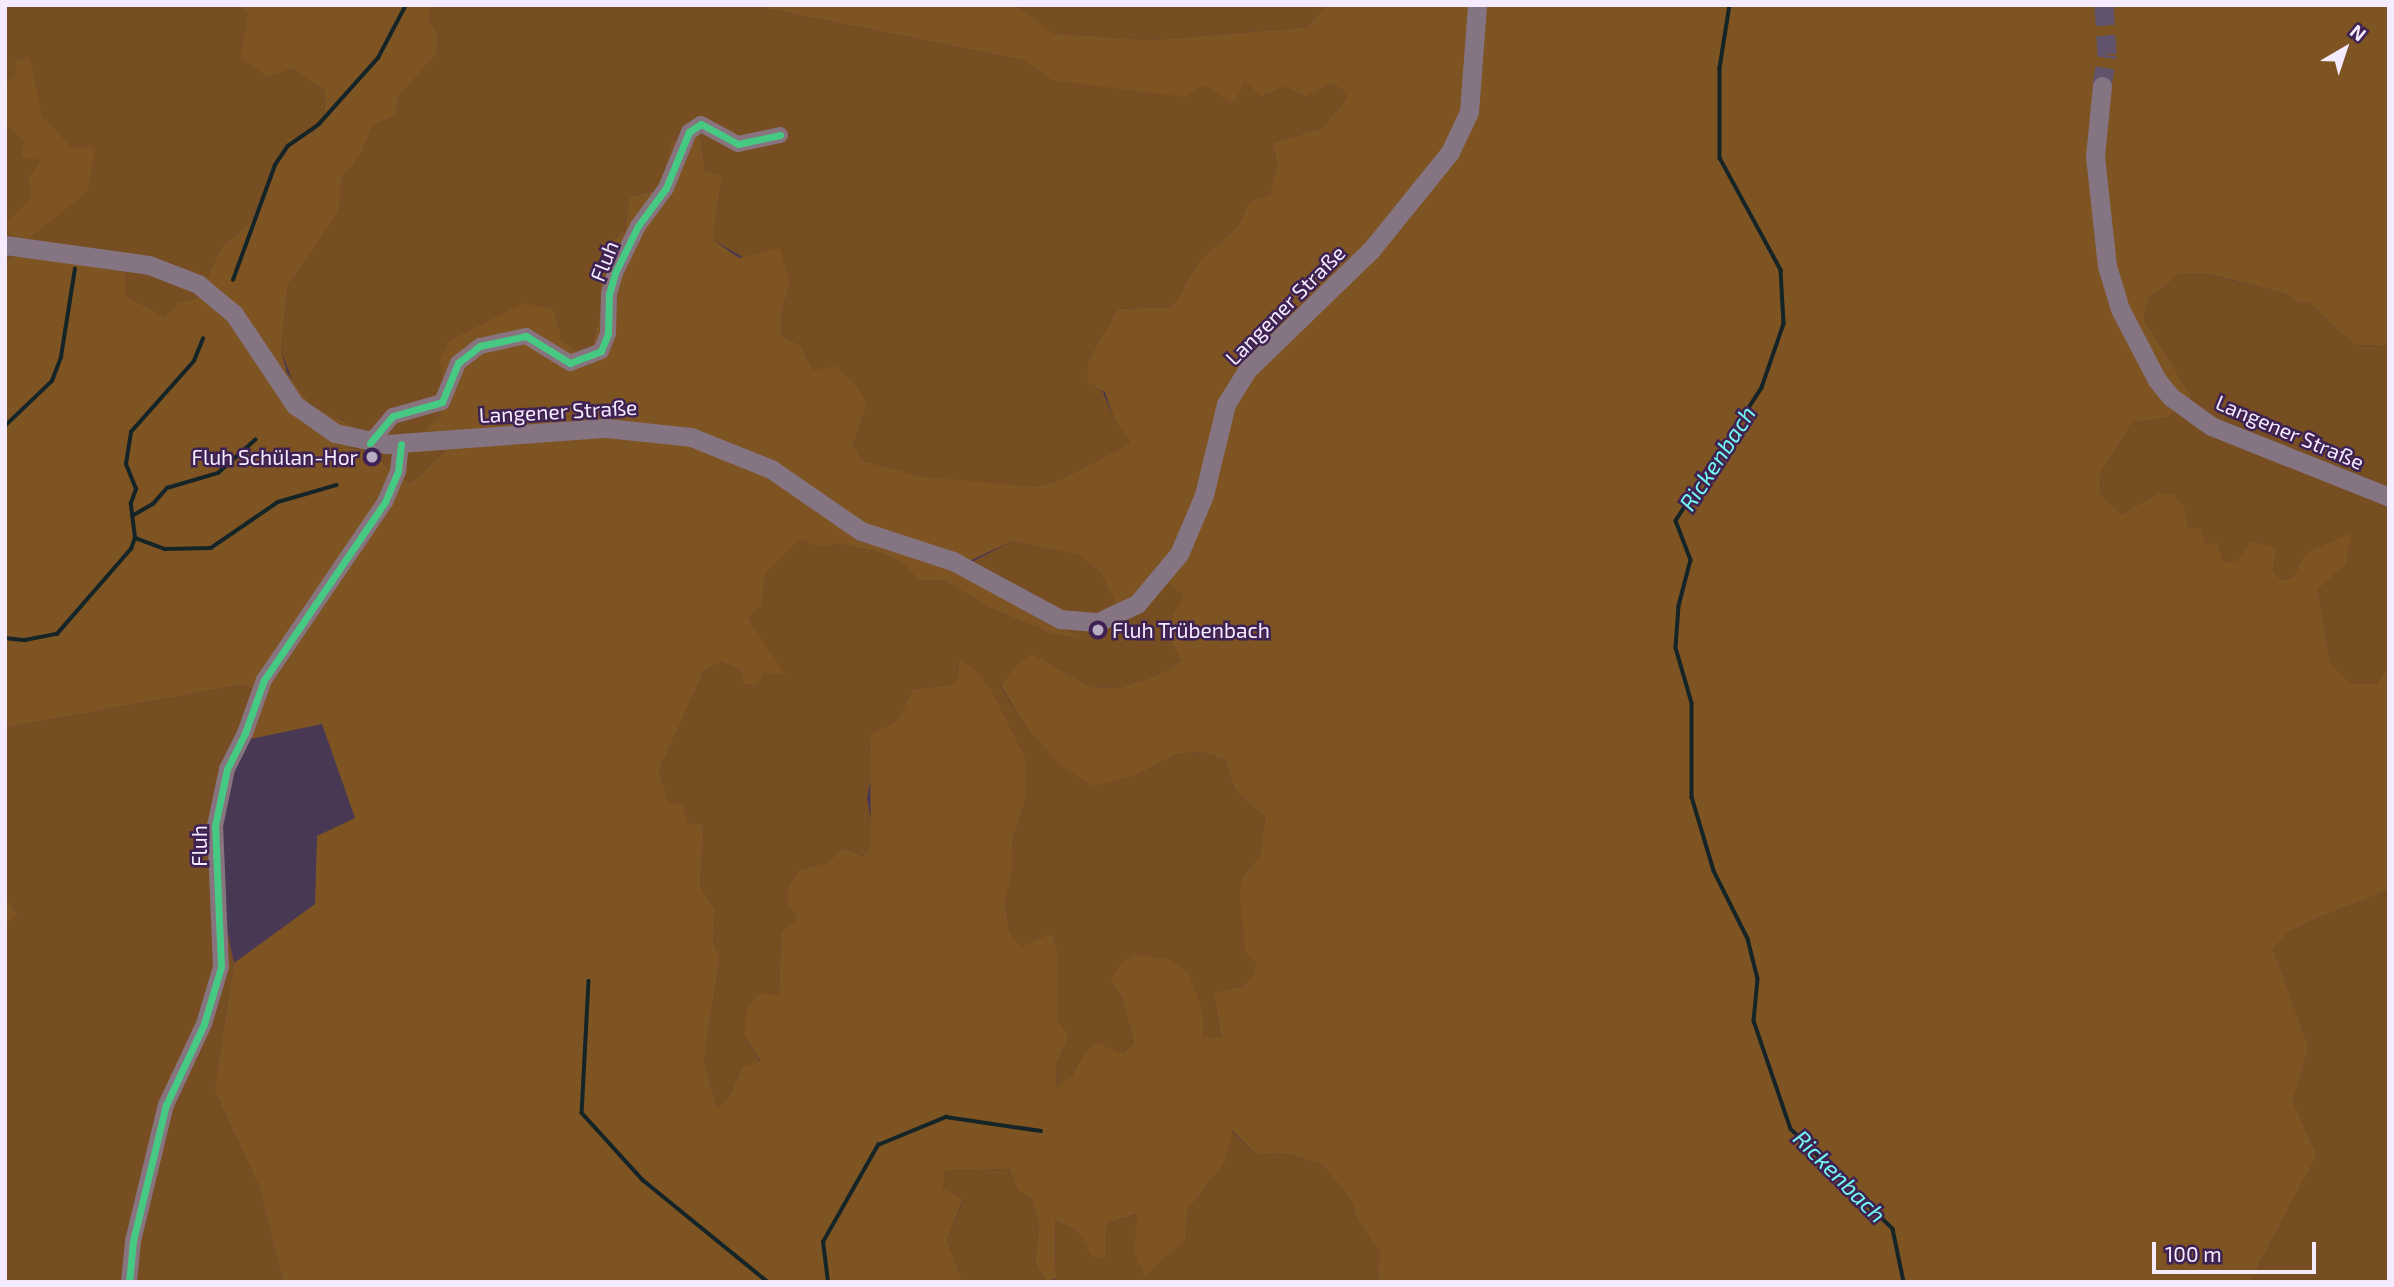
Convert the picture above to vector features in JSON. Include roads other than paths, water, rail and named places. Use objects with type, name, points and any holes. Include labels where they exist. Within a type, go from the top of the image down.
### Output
[{"type":"main road","name":"Langener Straße","points":[[5,245],[149,265],[198,284],[234,314],[277,383],[304,414],[335,433],[370,443],[401,444],[598,428],[691,436],[771,469],[861,531],[953,561],[1060,619],[1098,622],[1121,615],[1156,586],[1179,554],[1204,495],[1221,421],[1236,386],[1261,355],[1371,250],[1450,152],[1471,104],[1477,5]]},
{"type":"main road","name":"Langener Straße","points":[[2102,86],[2095,156],[2108,266],[2120,309],[2157,380],[2171,397],[2211,426],[2389,497]]},
{"type":"street","name":"Fluh","points":[[370,443],[393,416],[442,402],[458,363],[480,346],[526,336],[570,363],[601,351],[608,334],[609,294],[615,273],[638,226],[666,188],[689,132],[701,124],[738,144],[780,135]]},
{"type":"street","name":"Fluh","points":[[129,1282],[135,1230],[166,1105],[204,1024],[222,967],[215,826],[227,769],[246,733],[264,680],[385,502],[398,472],[401,444]]},
{"type":"waterway","points":[[233,280],[275,165],[288,146],[319,124],[378,58],[406,5]]},
{"type":"waterway","name":"Rickenbach","points":[[1730,5],[1720,68],[1720,158],[1781,270],[1784,324],[1762,388],[1676,521],[1691,560],[1679,606],[1676,648],[1692,703],[1692,797],[1714,871],[1748,939],[1758,979],[1754,1021],[1791,1129],[1893,1229],[1904,1282]]},
{"type":"waterway","points":[[5,426],[52,381],[61,357],[75,269]]},
{"type":"waterway","points":[[5,638],[25,640],[57,634],[131,549],[135,538],[131,503],[136,489],[126,464],[131,432],[194,361],[203,339]]},
{"type":"waterway","points":[[132,516],[153,504],[167,488],[218,473],[255,440]]},
{"type":"waterway","points":[[135,538],[165,549],[211,548],[278,502],[337,485]]},
{"type":"waterway","points":[[589,981],[582,1113],[643,1180],[768,1282]]},
{"type":"waterway","points":[[828,1282],[823,1242],[878,1145],[946,1117],[1041,1131]]},
{"type":"tunnel","points":[[2102,86],[2107,54],[2104,5]]},
{"type":"place","name":"Fluh Schülan-Hor","points":[[372,457]]},
{"type":"place","name":"Fluh Trübenbach","points":[[1098,630]]}]
